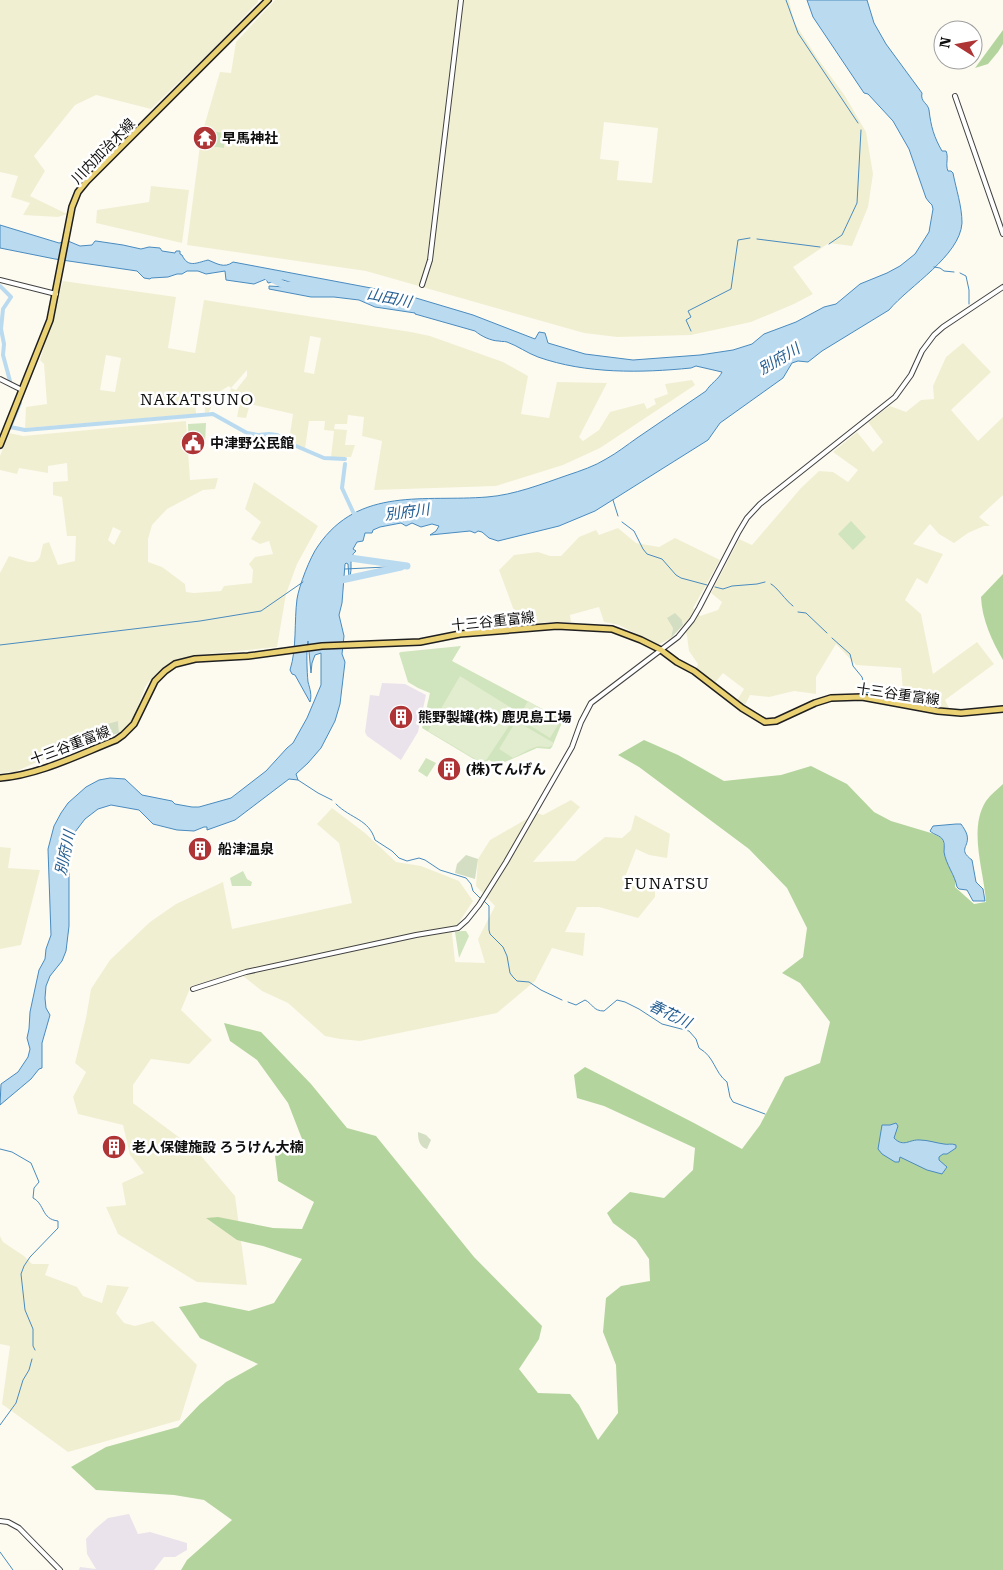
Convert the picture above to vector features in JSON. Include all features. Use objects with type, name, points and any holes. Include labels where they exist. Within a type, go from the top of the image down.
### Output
[{"type":"main road","name":"川内加治木線","points":[[0,445],[50,320],[68,224],[78,192],[268,0]]},
{"type":"main road","name":"十三谷重富線","points":[[0,778],[20,776],[124,736],[134,724],[154,682],[175,664],[195,659],[248,656],[322,646],[420,642],[460,634],[556,626],[612,630],[661,650],[758,719],[765,722],[776,722],[815,703],[831,698],[862,698],[961,713],[1003,709]]},
{"type":"street","points":[[422,284],[430,260],[461,0]]},
{"type":"street","points":[[955,96],[1003,234]]},
{"type":"street","points":[[0,280],[56,294]]},
{"type":"street","points":[[193,989],[246,972],[416,935],[458,928],[479,905],[506,862],[572,747],[581,722],[591,703],[678,637],[692,620],[747,518],[826,451],[895,397],[912,374],[926,346],[943,326],[1003,287]]},
{"type":"street","points":[[0,379],[22,390]]},
{"type":"street","points":[[0,1520],[19,1528],[60,1570]]},
{"type":"shaded area","points":[[0,0],[258,0],[258,2],[151,109],[96,95],[75,105],[34,156],[45,171],[30,196],[67,214],[58,217],[23,215],[30,203],[11,197],[18,176],[0,172]]},
{"type":"shaded area","points":[[275,0],[789,0],[794,22],[845,96],[866,132],[873,174],[868,207],[852,246],[829,243],[793,267],[813,294],[751,322],[691,335],[617,337],[584,333],[366,271],[187,245],[200,145],[224,148],[225,133],[203,130],[220,72],[231,73],[236,42]],"holes":[[[604,122],[658,128],[652,183],[617,180],[619,161],[600,159]]]},
{"type":"shaded area","points":[[151,186],[189,190],[182,243],[96,223],[97,210],[149,202]]},
{"type":"shaded area","points":[[63,281],[176,297],[168,348],[195,353],[204,300],[411,332],[430,336],[503,362],[528,376],[521,414],[549,418],[557,382],[607,383],[579,437],[583,441],[599,430],[610,412],[644,403],[647,409],[656,404],[654,399],[668,394],[665,384],[692,380],[695,385],[600,448],[563,465],[496,486],[374,490],[382,441],[362,436],[364,417],[348,415],[347,424],[335,424],[334,429],[347,430],[345,445],[355,445],[351,457],[331,457],[334,431],[324,430],[325,421],[309,421],[305,449],[289,441],[293,414],[250,404],[246,418],[237,417],[240,402],[228,399],[231,388],[229,386],[217,393],[209,412],[205,413],[204,400],[195,401],[196,414],[25,428],[26,407],[47,404],[44,364],[40,360]],"holes":[[[310,336],[321,338],[314,374],[304,372]],[[106,355],[121,358],[115,392],[100,390]],[[247,370],[247,376],[236,390],[231,388]]]},
{"type":"shaded area","points":[[963,343],[991,372],[951,410],[978,441],[1003,417],[1003,495],[979,517],[990,526],[984,526],[968,533],[954,543],[939,534],[930,524],[913,544],[943,554],[927,584],[917,578],[905,600],[921,614],[933,674],[977,642],[994,664],[945,700],[951,712],[904,702],[901,668],[856,665],[836,644],[816,677],[816,694],[794,691],[769,697],[750,695],[744,707],[736,702],[744,689],[723,673],[713,685],[696,671],[698,664],[689,651],[682,620],[673,628],[671,638],[658,645],[619,625],[604,622],[599,607],[570,615],[571,622],[547,622],[520,627],[499,570],[514,555],[538,552],[550,556],[561,556],[579,537],[596,530],[599,535],[618,528],[636,543],[659,547],[675,538],[720,560],[693,608],[700,616],[718,610],[722,602],[711,593],[739,539],[752,545],[801,488],[819,471],[833,472],[848,482],[858,470],[833,452],[857,432],[873,452],[883,442],[868,422],[890,406],[906,412],[921,400],[934,399],[933,386],[946,357]]},
{"type":"shaded area","points":[[186,421],[190,480],[218,478],[215,489],[203,490],[167,509],[152,525],[148,539],[148,562],[162,567],[185,584],[186,592],[221,591],[224,586],[252,583],[253,570],[249,564],[255,557],[273,554],[269,541],[260,544],[251,539],[261,522],[245,509],[254,482],[318,526],[297,564],[286,594],[277,647],[198,655],[176,660],[151,679],[145,687],[133,720],[119,733],[118,721],[100,727],[102,732],[79,744],[15,772],[0,773],[0,573],[9,556],[34,562],[40,557],[43,544],[49,542],[58,565],[75,561],[76,536],[67,536],[62,497],[53,495],[53,482],[68,481],[67,463],[48,466],[48,473],[19,468],[17,474],[0,470],[0,456],[9,433],[23,436]],"holes":[[[113,527],[121,531],[114,545],[108,540]]]},
{"type":"shaded area","points":[[382,683],[405,684],[426,695],[418,732],[401,760],[367,736],[365,732],[370,695],[379,696]]},
{"type":"shaded area","points":[[571,800],[580,807],[533,862],[575,861],[605,837],[622,838],[631,830],[635,815],[670,834],[667,858],[649,855],[636,849],[625,877],[641,886],[655,885],[655,897],[638,918],[599,907],[577,907],[565,932],[585,933],[583,956],[552,948],[535,981],[497,1013],[360,1041],[325,1036],[288,1003],[262,991],[238,972],[191,986],[181,1010],[212,1040],[189,1064],[151,1059],[133,1085],[133,1103],[196,1150],[235,1196],[247,1285],[197,1282],[118,1234],[106,1207],[126,1205],[122,1183],[144,1173],[130,1155],[123,1125],[78,1114],[73,1097],[86,1072],[75,1063],[91,989],[110,960],[150,922],[176,904],[223,882],[232,929],[352,903],[339,843],[317,824],[332,808],[365,833],[396,862],[421,866],[459,881],[473,901],[452,933],[455,962],[485,963],[478,939],[495,906],[476,886],[478,859],[490,840],[537,813],[543,815]]},
{"type":"shaded area","points":[[0,847],[11,848],[8,868],[40,870],[21,945],[0,949]]},
{"type":"shaded area","points":[[0,1236],[3,1242],[24,1256],[32,1264],[49,1264],[45,1275],[77,1287],[83,1296],[102,1303],[107,1285],[129,1287],[116,1313],[124,1323],[135,1326],[153,1321],[197,1365],[180,1420],[68,1452],[2,1404],[10,1346],[0,1344]]},
{"type":"shaded area","points":[[129,1514],[138,1534],[150,1532],[187,1543],[187,1550],[175,1557],[164,1557],[154,1570],[79,1570],[80,1567],[96,1569],[87,1554],[86,1539],[108,1518]]},
{"type":"green space","points":[[1003,30],[1003,44],[998,52],[988,64],[983,66],[983,57]]},
{"type":"green space","points":[[203,130],[225,133],[224,148],[200,145]]},
{"type":"green space","points":[[206,423],[205,444],[189,452],[188,424]]},
{"type":"green space","points":[[851,521],[866,537],[853,550],[838,534]]},
{"type":"green space","points":[[1003,574],[1003,660],[988,630],[983,614],[981,597]]},
{"type":"green space","points":[[675,613],[682,620],[683,625],[671,638],[673,628],[667,618]]},
{"type":"green space","points":[[461,646],[452,661],[563,720],[550,749],[537,748],[498,765],[489,760],[482,764],[422,728],[430,693],[408,682],[399,653]]},
{"type":"green space","points":[[460,676],[518,712],[487,759],[482,763],[428,731]]},
{"type":"green space","points":[[528,701],[561,720],[550,738],[518,718]]},
{"type":"green space","points":[[118,721],[119,733],[109,736],[108,732],[102,732],[100,726]]},
{"type":"green space","points":[[516,721],[554,743],[548,747],[533,748],[513,758],[499,749]]},
{"type":"green space","points":[[644,740],[678,755],[724,781],[781,775],[811,766],[847,784],[874,812],[891,821],[942,838],[952,874],[956,879],[955,887],[974,904],[986,902],[979,850],[978,824],[986,801],[1003,784],[1003,1570],[181,1570],[187,1560],[232,1520],[204,1500],[174,1495],[96,1490],[71,1467],[106,1447],[178,1427],[200,1404],[226,1382],[258,1364],[200,1338],[179,1307],[205,1302],[249,1311],[274,1303],[302,1259],[263,1246],[237,1240],[206,1218],[218,1217],[273,1228],[302,1229],[314,1202],[278,1181],[275,1156],[302,1139],[288,1103],[257,1060],[230,1041],[224,1023],[261,1032],[311,1084],[347,1128],[376,1136],[474,1257],[542,1326],[539,1339],[519,1369],[538,1393],[570,1394],[579,1405],[598,1440],[618,1413],[616,1365],[603,1332],[606,1298],[621,1286],[650,1281],[649,1259],[636,1240],[613,1223],[607,1213],[630,1192],[664,1198],[693,1170],[695,1148],[604,1106],[577,1098],[574,1075],[585,1067],[742,1149],[760,1125],[785,1077],[820,1063],[830,1022],[800,983],[782,973],[803,957],[807,928],[787,888],[749,849],[639,767],[618,755]]},
{"type":"green space","points":[[426,758],[436,763],[427,777],[418,771]]},
{"type":"green space","points":[[466,855],[478,859],[475,879],[455,873],[457,864]]},
{"type":"green space","points":[[243,871],[247,879],[252,882],[251,886],[232,886],[230,878]]},
{"type":"green space","points":[[466,931],[469,936],[459,958],[455,932]]},
{"type":"green space","points":[[418,1132],[426,1135],[431,1140],[427,1149],[421,1145]]},
{"type":"water","points":[[807,0],[867,0],[874,23],[886,44],[922,93],[935,136],[942,151],[946,151],[947,168],[948,171],[953,173],[960,204],[962,223],[953,247],[932,270],[889,310],[822,351],[808,362],[798,361],[792,363],[783,378],[720,423],[708,440],[595,511],[559,526],[498,541],[478,531],[475,533],[470,531],[430,535],[439,526],[432,524],[421,527],[412,523],[406,526],[401,523],[380,527],[373,530],[372,533],[365,533],[363,541],[357,542],[353,549],[356,551],[351,560],[349,578],[348,564],[345,564],[342,603],[339,615],[344,636],[342,654],[345,662],[340,704],[335,721],[321,748],[296,774],[298,780],[289,779],[235,820],[207,830],[207,827],[204,827],[194,831],[177,830],[153,824],[139,810],[111,805],[98,809],[85,819],[75,832],[69,856],[69,926],[66,951],[46,986],[46,1008],[50,1015],[42,1043],[42,1068],[0,1105],[1,1084],[18,1072],[28,1057],[30,1049],[27,1038],[30,1012],[39,970],[45,959],[51,935],[48,849],[54,826],[61,813],[68,803],[86,787],[99,780],[110,778],[125,779],[142,795],[192,807],[199,807],[231,798],[266,771],[293,743],[307,718],[321,685],[321,653],[315,655],[311,673],[308,641],[307,667],[311,694],[310,702],[295,675],[290,670],[294,653],[297,599],[302,579],[312,557],[318,546],[334,527],[353,514],[373,505],[417,499],[497,496],[528,489],[587,468],[602,462],[706,391],[722,372],[696,366],[672,370],[633,371],[575,367],[538,357],[507,342],[489,339],[475,331],[415,313],[375,307],[359,300],[311,297],[269,289],[269,286],[305,287],[283,280],[268,283],[266,279],[254,284],[226,280],[225,271],[206,274],[198,271],[187,271],[182,274],[150,279],[144,278],[137,271],[55,259],[0,248],[0,225],[59,243],[68,241],[80,246],[92,245],[96,241],[141,249],[149,247],[160,248],[162,251],[175,253],[180,251],[180,254],[187,262],[193,264],[208,260],[223,265],[233,262],[371,288],[416,298],[473,315],[535,339],[539,332],[545,333],[548,343],[585,354],[633,360],[700,355],[733,350],[752,344],[764,334],[796,322],[824,307],[836,304],[860,284],[900,266],[915,254],[929,232],[933,209],[926,198],[909,149],[893,121],[868,94],[864,93],[813,17]]},
{"type":"water","points":[[961,824],[967,834],[965,853],[972,860],[976,882],[983,889],[985,901],[973,901],[967,890],[957,887],[945,857],[943,840],[930,831],[933,826]]},
{"type":"water","points":[[896,1123],[898,1126],[894,1138],[898,1141],[904,1143],[923,1140],[956,1145],[956,1148],[939,1157],[939,1160],[947,1167],[942,1174],[927,1170],[900,1157],[899,1162],[895,1162],[882,1154],[878,1149],[882,1125]]},
{"type":"waterway","points":[[786,0],[798,33],[858,123]]},
{"type":"waterway","points":[[829,244],[842,235],[857,203],[861,130]]},
{"type":"waterway","points":[[691,331],[686,320],[691,317],[688,311],[731,289],[738,240],[750,238]]},
{"type":"waterway","points":[[757,239],[820,247]]},
{"type":"waterway","points":[[934,267],[954,272]]},
{"type":"waterway","points":[[960,273],[966,276],[969,304]]},
{"type":"waterway","name":"山田川","points":[[268,277],[284,285],[315,287]]},
{"type":"waterway","points":[[0,286],[11,297],[3,309],[1,329],[4,344],[3,355],[10,381]]},
{"type":"waterway","points":[[20,403],[10,427],[25,430],[213,414],[247,433],[277,435],[284,440]]},
{"type":"waterway","points":[[289,443],[324,458],[345,459]]},
{"type":"waterway","points":[[345,464],[342,488],[354,514],[356,514]]},
{"type":"waterway","points":[[613,500],[618,516]]},
{"type":"waterway","points":[[622,522],[634,531],[647,554],[662,559],[681,578],[707,585]]},
{"type":"waterway","name":"別府川","points":[[343,557],[407,566]]},
{"type":"waterway","points":[[345,569],[407,566]]},
{"type":"waterway","name":"別府川","points":[[337,581],[401,567]]},
{"type":"waterway","points":[[0,645],[200,621],[261,611],[303,582]]},
{"type":"waterway","points":[[715,587],[723,589],[765,582]]},
{"type":"waterway","points":[[771,584],[793,606]]},
{"type":"waterway","points":[[798,612],[806,613],[827,633]]},
{"type":"waterway","points":[[832,638],[850,654],[853,666],[862,677],[866,692],[897,698]]},
{"type":"waterway","name":"春花川","points":[[298,780],[332,800]]},
{"type":"waterway","name":"春花川","points":[[336,804],[364,823],[375,840],[399,858],[407,861],[419,858],[440,870],[466,878],[471,884],[473,891],[481,899]]},
{"type":"waterway","name":"春花川","points":[[484,901],[489,906],[490,934],[503,947],[507,956],[510,973],[513,977],[517,981],[529,982],[562,1000]]},
{"type":"waterway","name":"春花川","points":[[568,1002],[576,1005],[585,1000],[595,1009],[604,1011],[617,1000],[639,1009],[662,1024],[689,1031],[696,1039],[699,1048],[708,1056],[719,1074],[727,1082],[733,1102],[765,1114]]},
{"type":"waterway","points":[[0,1149],[12,1152],[31,1163],[39,1182],[34,1188],[33,1198],[49,1217],[58,1221],[58,1228],[30,1257],[21,1274],[25,1310],[33,1329],[33,1346],[35,1350]]},
{"type":"waterway","points":[[0,1425],[16,1403],[32,1359]]},
{"type":"waterway","points":[[0,1552],[13,1570]]},
{"type":"place","name":"早馬神社","points":[[205,138]]},
{"type":"place","name":"中津野公民館","points":[[193,443]]},
{"type":"place","name":"熊野製罐(株) 鹿児島工場","points":[[401,717]]},
{"type":"place","name":"(株)てんげん","points":[[449,769]]},
{"type":"place","name":"船津温泉","points":[[200,849]]},
{"type":"place","name":"老人保健施設 ろうけん大楠","points":[[114,1147]]},
{"type":"district","name":"NAKATSUNO","points":[[197,399]]},
{"type":"district","name":"FUNATSU","points":[[667,883]]}]
